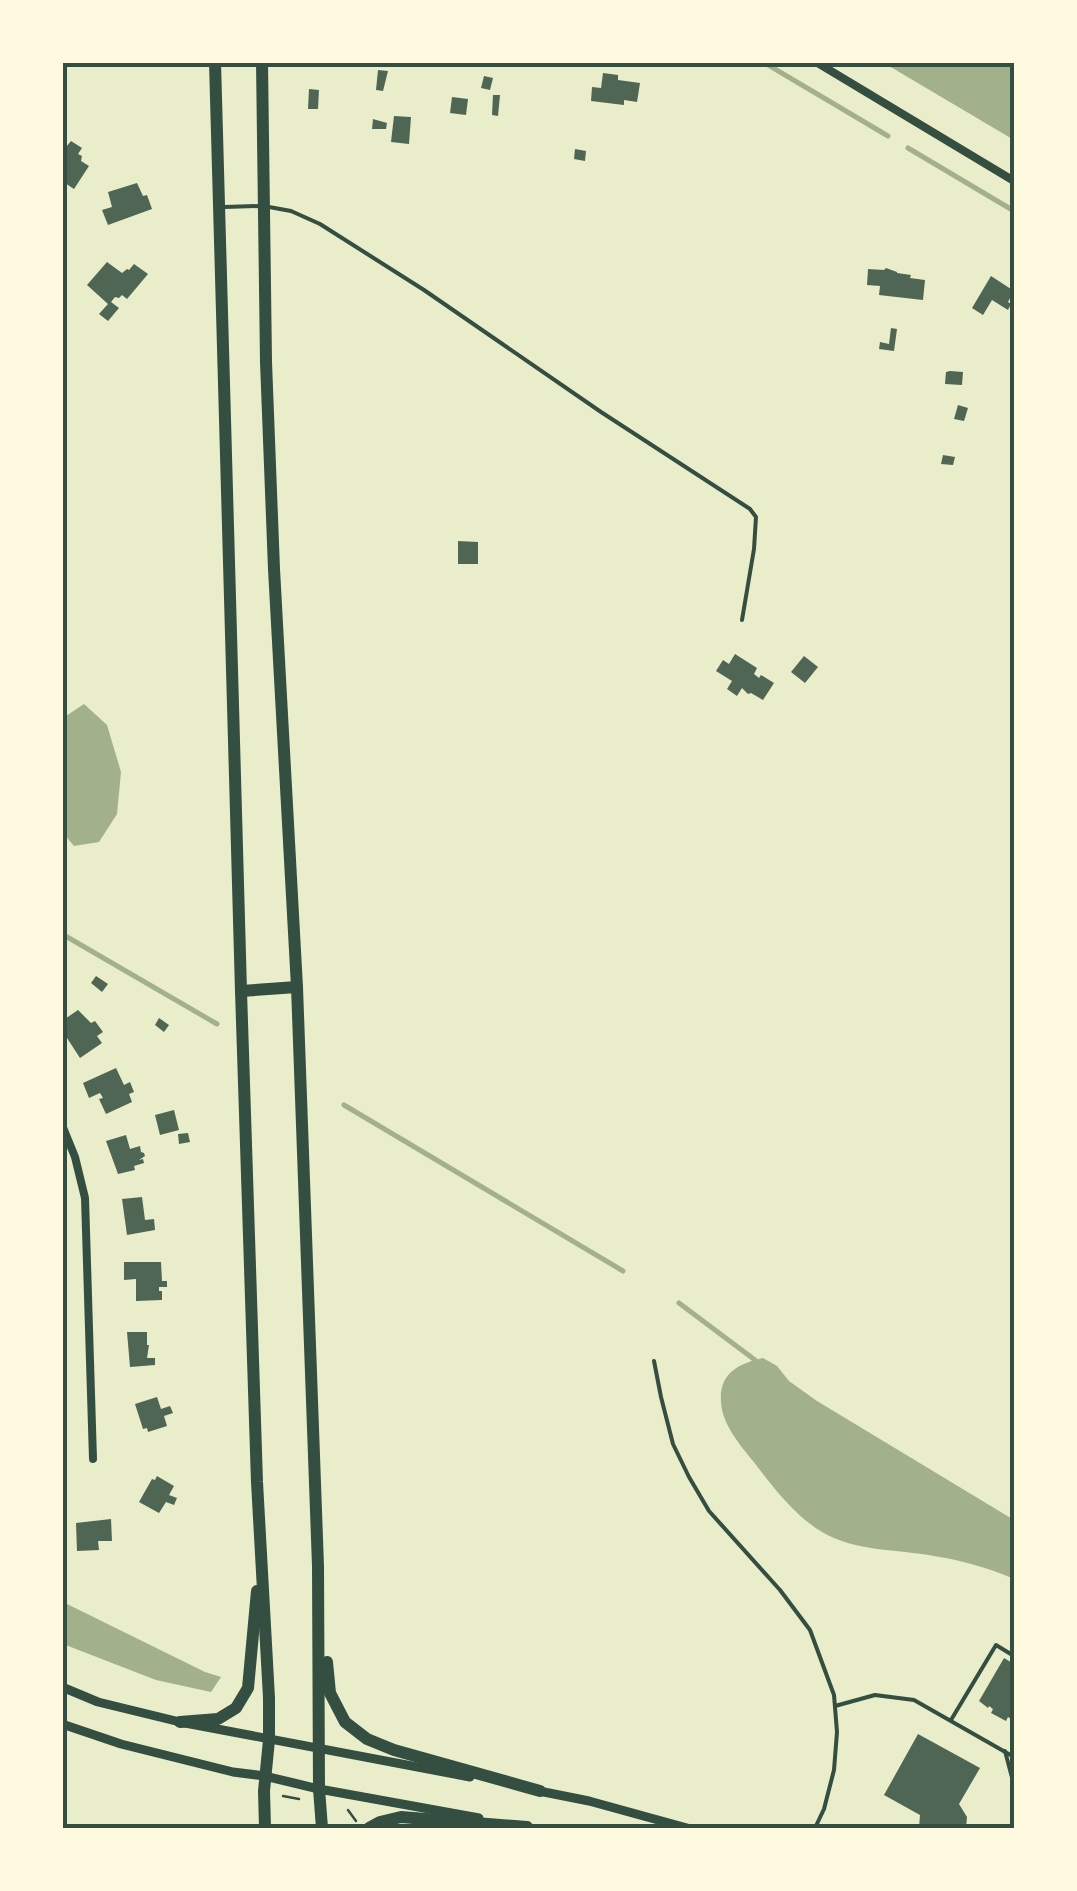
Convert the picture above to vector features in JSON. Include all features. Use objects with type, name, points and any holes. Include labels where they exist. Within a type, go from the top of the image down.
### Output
[{"type":"highway","points":[[215,62],[240,991],[269,1740],[266,1828]]},
{"type":"highway","points":[[262,62],[274,569],[297,986],[319,1601],[322,1828]]},
{"type":"highway","points":[[240,991],[297,986]]},
{"type":"highway","points":[[180,1722],[218,1719],[236,1708],[248,1688],[261,1544]]},
{"type":"highway","points":[[319,1601],[330,1694],[345,1722],[367,1740],[394,1750],[540,1791]]},
{"type":"highway","points":[[369,1828],[401,1817],[531,1828]]},
{"type":"street","points":[[816,62],[1014,181]]},
{"type":"street","points":[[62,1125],[85,1198],[94,1459]]},
{"type":"street","points":[[62,1688],[98,1702],[180,1722],[589,1801],[686,1828]]},
{"type":"street","points":[[62,1724],[121,1744],[233,1772],[531,1828]]},
{"type":"lane","points":[[220,207],[291,210],[320,224],[750,510],[756,517],[754,549],[742,620]]},
{"type":"lane","points":[[654,1360],[673,1444],[689,1476],[709,1511],[780,1590],[810,1630],[834,1695],[834,1770],[815,1828]]},
{"type":"lane","points":[[951,1720],[996,1645],[1014,1656]]},
{"type":"lane","points":[[835,1706],[876,1695],[914,1700],[1014,1756]]},
{"type":"lane","points":[[1005,1751],[1014,1785]]},
{"type":"path","points":[[283,1796],[299,1799]]},
{"type":"path","points":[[348,1810],[360,1827]]},
{"type":"shaded area","points":[[884,63],[1014,63],[1014,140]]},
{"type":"shaded area","points":[[84,704],[107,725],[121,772],[117,814],[99,842],[74,846],[63,833],[63,722]]},
{"type":"shaded area","points":[[763,1358],[817,1401],[1014,1520],[1014,1579],[954,1560],[849,1543],[822,1532],[802,1517],[743,1448],[722,1410],[721,1392],[727,1377],[738,1367]]},
{"type":"shaded area","points":[[63,1602],[221,1677],[211,1692],[156,1680],[63,1644]]},
{"type":"building","points":[[378,70],[388,71],[383,91],[376,90]]},
{"type":"building","points":[[603,73],[640,83],[637,102],[624,100],[624,105],[591,101],[592,87],[601,88]]},
{"type":"building","points":[[484,76],[493,78],[490,90],[481,88]]},
{"type":"building","points":[[309,89],[319,90],[318,109],[308,109]]},
{"type":"building","points":[[493,95],[500,95],[498,116],[492,115]]},
{"type":"building","points":[[452,97],[468,99],[466,115],[450,113]]},
{"type":"building","points":[[394,116],[411,117],[409,144],[391,142]]},
{"type":"building","points":[[373,119],[387,123],[386,129],[372,129]]},
{"type":"building","points":[[71,141],[82,148],[78,154],[89,166],[74,189],[62,181],[62,152]]},
{"type":"building","points":[[575,149],[586,151],[585,161],[574,159]]},
{"type":"building","points":[[137,183],[152,209],[108,225],[102,210],[112,207],[108,192]]},
{"type":"building","points":[[107,262],[122,273],[134,264],[148,274],[127,299],[122,295],[115,297],[111,302],[119,308],[108,321],[99,314],[108,304],[87,285]]},
{"type":"building","points":[[886,268],[925,280],[923,300],[879,295],[880,286],[867,285],[868,269]]},
{"type":"building","points":[[991,276],[1014,291],[1008,310],[992,300],[983,315],[972,308]]},
{"type":"building","points":[[891,328],[897,329],[894,351],[879,349],[880,342],[889,344]]},
{"type":"building","points":[[946,372],[963,372],[962,385],[945,384]]},
{"type":"building","points":[[958,405],[968,408],[964,421],[954,419]]},
{"type":"building","points":[[943,455],[955,457],[953,465],[941,464]]},
{"type":"building","points":[[458,541],[478,542],[478,564],[458,564]]},
{"type":"building","points":[[735,654],[757,668],[754,674],[759,678],[761,675],[774,683],[763,700],[742,688],[737,696],[727,689],[732,681],[716,671],[723,660],[729,664]]},
{"type":"building","points":[[804,656],[818,667],[805,683],[791,672]]},
{"type":"building","points":[[96,976],[108,984],[102,992],[91,983]]},
{"type":"building","points":[[78,1010],[103,1032],[97,1036],[102,1043],[80,1058],[67,1038],[62,1042],[62,1021]]},
{"type":"building","points":[[159,1018],[169,1025],[164,1032],[155,1025]]},
{"type":"building","points":[[116,1068],[124,1085],[130,1082],[132,1102],[106,1114],[100,1093],[89,1098],[83,1083]]},
{"type":"building","points":[[174,1110],[179,1130],[160,1135],[155,1115]]},
{"type":"building","points":[[188,1133],[190,1142],[179,1144],[178,1134]]},
{"type":"building","points":[[126,1135],[130,1149],[140,1146],[145,1156],[139,1160],[144,1163],[118,1174],[106,1141]]},
{"type":"building","points":[[142,1197],[145,1220],[154,1219],[155,1230],[127,1235],[122,1199]]},
{"type":"building","points":[[124,1262],[161,1262],[162,1281],[167,1281],[167,1287],[159,1287],[162,1300],[136,1301],[136,1279],[124,1280]]},
{"type":"building","points":[[127,1332],[147,1332],[147,1358],[155,1358],[155,1365],[130,1367]]},
{"type":"building","points":[[157,1397],[161,1409],[170,1406],[173,1413],[164,1416],[167,1426],[148,1432],[143,1429],[135,1404]]},
{"type":"building","points":[[157,1476],[174,1486],[169,1495],[177,1498],[174,1505],[166,1502],[159,1513],[139,1502]]},
{"type":"building","points":[[111,1519],[112,1541],[98,1541],[99,1550],[77,1551],[76,1523]]},
{"type":"building","points":[[1004,1658],[1014,1664],[1014,1721],[991,1713],[993,1709],[979,1701]]},
{"type":"building","points":[[918,1734],[980,1768],[959,1804],[967,1817],[966,1828],[919,1828],[920,1815],[884,1795]]},
{"type":"waterway","points":[[763,62],[888,136]]},
{"type":"waterway","points":[[908,148],[1014,211]]},
{"type":"waterway","points":[[62,934],[217,1024]]},
{"type":"waterway","points":[[344,1105],[623,1271]]},
{"type":"waterway","points":[[679,1303],[755,1360]]}]
